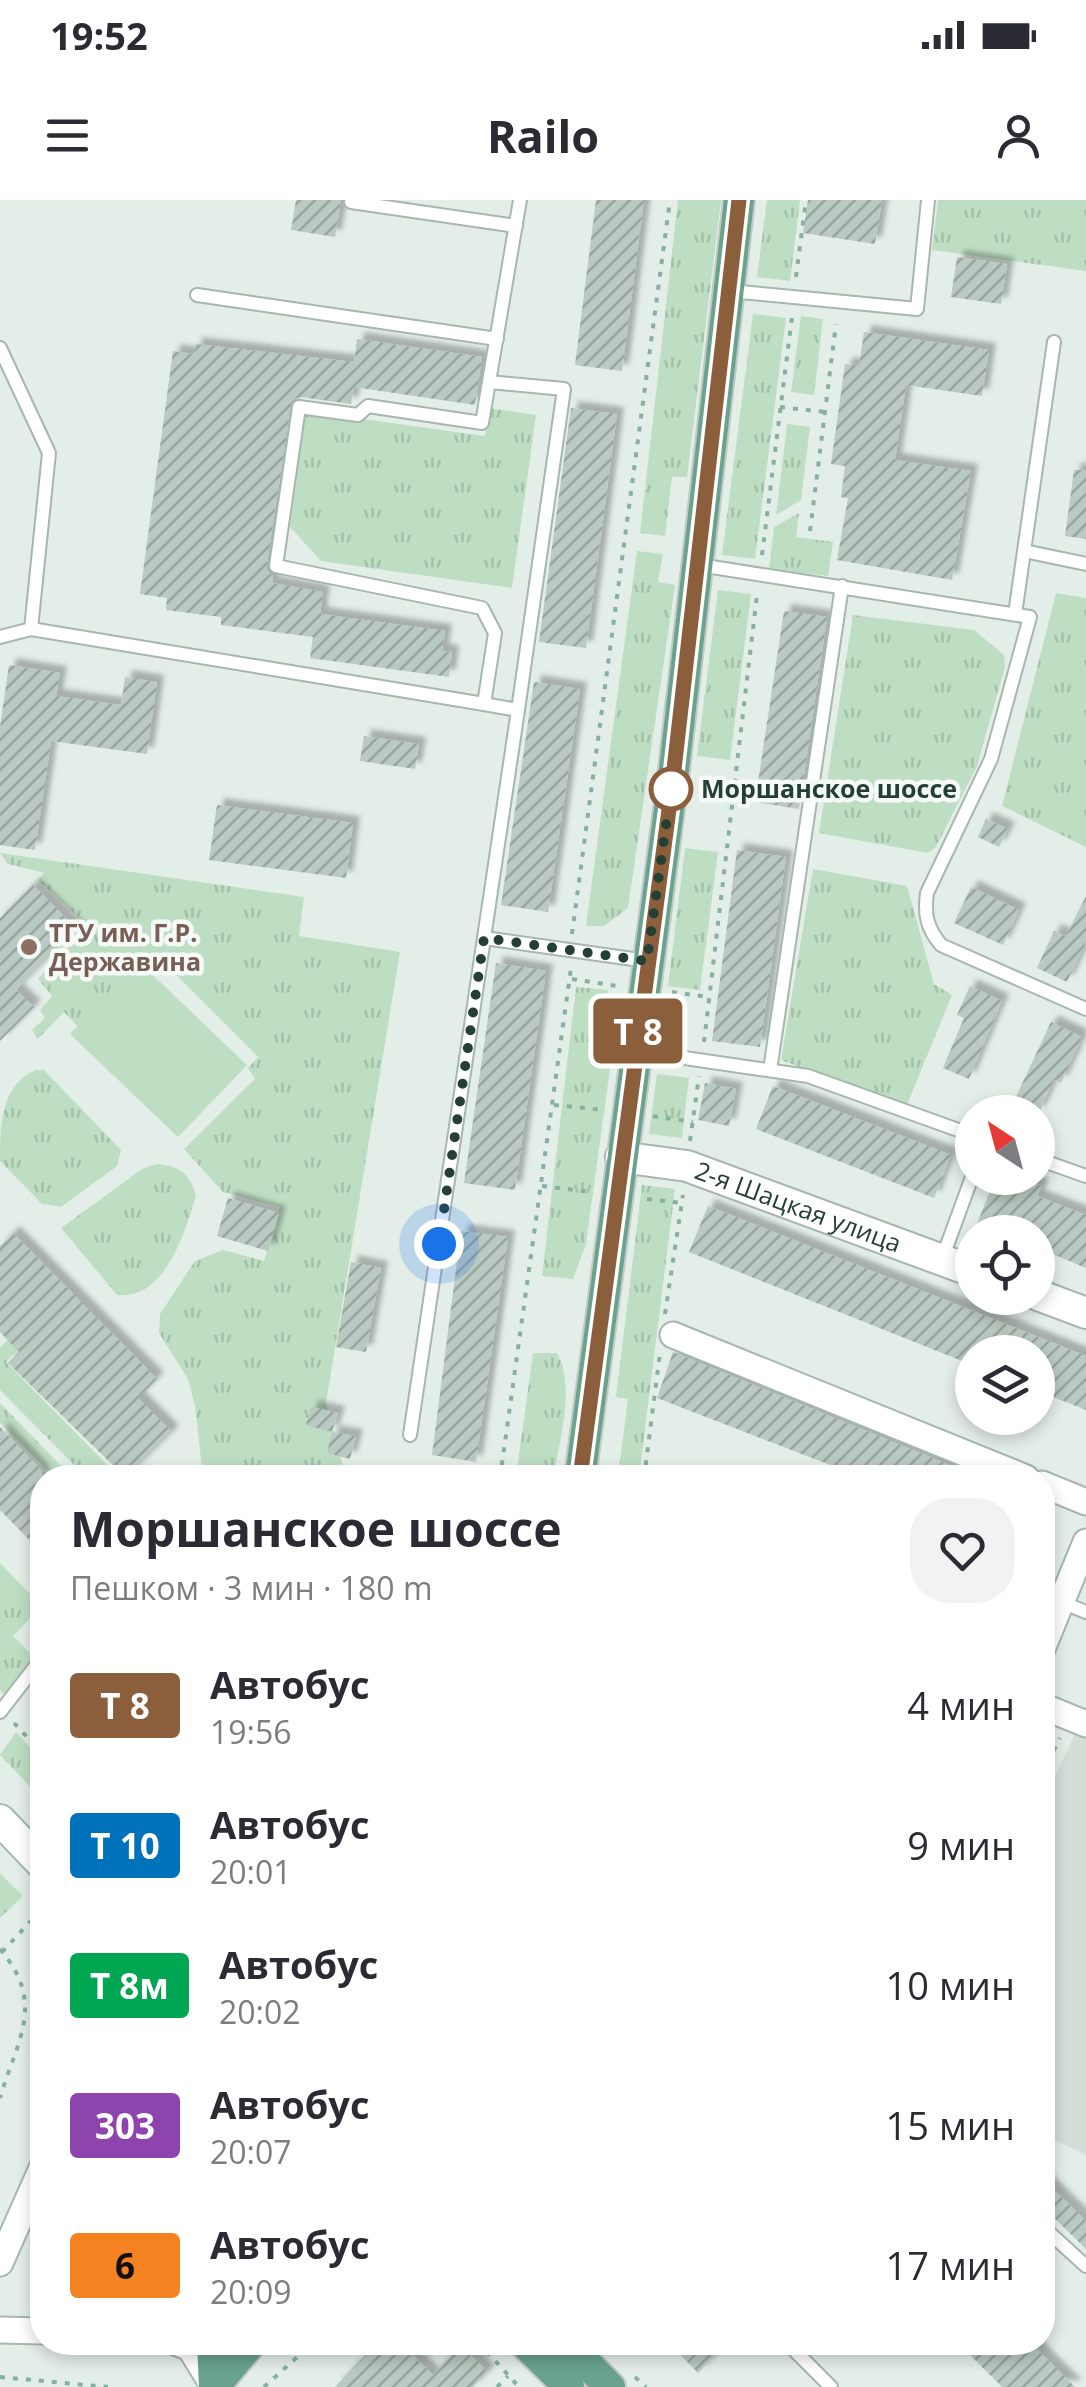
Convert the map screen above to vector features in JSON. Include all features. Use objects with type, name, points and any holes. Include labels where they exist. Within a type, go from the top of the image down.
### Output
[{"type":"main road","points":[[582,1465],[697,565],[739,200]]},
{"type":"main road","points":[[213,2355],[214,2387]]},
{"type":"main road","points":[[214,2387],[241,2355]]},
{"type":"main road","points":[[537,2355],[569,2387]]},
{"type":"main road","points":[[579,2355],[610,2387]]},
{"type":"street","name":"2-я Шацкая улица","points":[[621,1157],[687,1166],[955,1264]]},
{"type":"street","points":[[1055,1301],[1086,1312]]},
{"type":"street","points":[[665,1337],[993,1465]]},
{"type":"street","points":[[1055,1489],[1086,1502]]},
{"type":"street","points":[[1055,1618],[1086,1542]]},
{"type":"street","points":[[0,1820],[30,1851]]},
{"type":"street","points":[[0,2263],[30,2195]]},
{"type":"street","points":[[0,2330],[30,2331]]},
{"type":"street","points":[[194,2355],[214,2387]]},
{"type":"lane","points":[[484,704],[495,633],[482,608],[276,566],[298,406],[358,415],[368,406],[482,423],[520,200]]},
{"type":"lane","points":[[728,291],[917,309],[928,200]]},
{"type":"lane","points":[[351,202],[516,226]]},
{"type":"lane","points":[[197,295],[497,339]]},
{"type":"lane","points":[[1015,614],[1054,342]]},
{"type":"lane","points":[[0,348],[49,453],[31,629]]},
{"type":"lane","points":[[410,1435],[564,390],[490,382]]},
{"type":"lane","points":[[1024,551],[1086,564]]},
{"type":"lane","points":[[697,565],[1030,616],[996,742],[927,893],[928,924],[942,945],[953,952],[1086,1009]]},
{"type":"lane","points":[[770,1070],[842,586]]},
{"type":"lane","points":[[0,637],[31,629],[518,710]]},
{"type":"lane","points":[[484,938],[647,961]]},
{"type":"lane","points":[[635,1050],[808,1076],[955,1130]]},
{"type":"lane","points":[[1055,1165],[1086,1176]]},
{"type":"lane","points":[[942,1259],[965,1195]]},
{"type":"lane","points":[[1062,1602],[1086,1612]]},
{"type":"lane","points":[[5,1716],[30,1677]]},
{"type":"lane","points":[[1055,2238],[1086,2266]]},
{"type":"lane","points":[[799,2355],[831,2387]]},
{"type":"path","points":[[502,1465],[572,979],[570,951],[670,200]]},
{"type":"path","points":[[646,1465],[710,997],[806,200]]},
{"type":"path","points":[[810,531],[836,324]]},
{"type":"path","points":[[780,407],[825,412]]},
{"type":"path","points":[[572,979],[618,986]]},
{"type":"path","points":[[667,992],[710,997]]},
{"type":"path","points":[[5,1716],[30,1741]]},
{"type":"path","points":[[1055,1755],[1078,1721]]},
{"type":"path","points":[[0,2098],[29,2001],[19,1972],[1,1950],[30,1921]]},
{"type":"path","points":[[264,2387],[300,2355]]},
{"type":"path","points":[[489,2355],[519,2387]]},
{"type":"path","points":[[496,2387],[508,2376]]},
{"type":"path","points":[[0,2377],[108,2387]]},
{"type":"shaded area","points":[[1077,1730],[1086,1733],[1086,2155],[1055,2140],[1055,1776]]},
{"type":"green space","points":[[678,200],[721,200],[687,477],[672,477],[665,536],[640,533]]},
{"type":"green space","points":[[767,200],[800,200],[790,281],[757,277]]},
{"type":"green space","points":[[938,200],[1086,200],[1086,271],[932,250]]},
{"type":"green space","points":[[753,314],[786,318],[755,559],[722,555]]},
{"type":"green space","points":[[801,316],[823,319],[814,395],[791,392]]},
{"type":"green space","points":[[489,408],[536,415],[512,588],[321,561],[290,527],[306,411],[485,436]]},
{"type":"green space","points":[[787,424],[810,427],[801,500],[776,515]]},
{"type":"green space","points":[[799,513],[796,537],[833,542],[828,576],[769,569],[774,527]]},
{"type":"green space","points":[[637,551],[663,554],[658,582],[675,585],[628,908],[604,926],[586,926]]},
{"type":"green space","points":[[718,590],[751,594],[730,760],[697,756]]},
{"type":"green space","points":[[1056,593],[1086,598],[1086,847],[1002,806]]},
{"type":"green space","points":[[853,615],[974,630],[1004,655],[1005,667],[977,766],[936,847],[928,853],[819,833]]},
{"type":"green space","points":[[685,848],[718,852],[700,990],[668,986]]},
{"type":"green space","points":[[0,853],[304,897],[299,936],[400,952],[326,1403],[343,1465],[202,1465],[188,1379],[159,1333],[160,1314],[195,1261],[223,1250],[264,1261],[280,1207],[223,1192],[184,1149],[255,1079],[248,1068],[258,1057],[161,960],[86,1035],[64,1012],[38,1039],[32,1030],[45,1018],[40,1010],[52,996],[38,979],[88,926],[38,880],[44,873],[8,864]]},
{"type":"green space","points":[[813,869],[907,886],[934,984],[952,995],[906,1107],[781,1060]]},
{"type":"green space","points":[[139,962],[247,1065],[178,1137],[70,1034]]},
{"type":"green space","points":[[576,987],[608,990],[605,1015],[617,1017],[586,1244],[573,1279],[542,1276]]},
{"type":"green space","points":[[36,1070],[44,1070],[121,1150],[117,1166],[61,1207],[42,1204],[0,1161],[4,1108],[15,1086]]},
{"type":"green space","points":[[657,1074],[689,1078],[682,1138],[649,1134]]},
{"type":"green space","points":[[157,1164],[177,1169],[190,1181],[196,1195],[192,1210],[179,1244],[160,1275],[134,1294],[117,1295],[61,1228],[142,1169]]},
{"type":"green space","points":[[642,1185],[675,1189],[640,1465],[620,1465],[628,1399],[616,1397]]},
{"type":"green space","points":[[15,1333],[25,1343],[6,1362],[107,1465],[74,1465],[0,1390],[0,1347]]},
{"type":"green space","points":[[533,1353],[557,1353],[563,1367],[566,1398],[556,1465],[518,1465]]},
{"type":"green space","points":[[0,1403],[60,1465],[42,1465],[0,1423]]},
{"type":"green space","points":[[0,1563],[30,1594],[30,1618],[13,1636],[30,1653],[30,1683],[15,1705],[0,1690]]},
{"type":"green space","points":[[16,1732],[30,1747],[30,1786],[0,1755]]},
{"type":"green space","points":[[0,1873],[23,1896],[0,1918]]},
{"type":"building","points":[[296,200],[341,200],[335,237],[291,230]]},
{"type":"building","points":[[596,200],[644,200],[622,371],[575,365]]},
{"type":"building","points":[[808,200],[882,200],[875,244],[803,233]]},
{"type":"building","points":[[957,257],[1007,264],[1001,304],[951,297]]},
{"type":"building","points":[[864,332],[989,350],[982,396],[906,385],[895,460],[971,471],[952,580],[837,560],[848,498],[841,497],[845,466],[831,464],[845,364],[859,366]]},
{"type":"building","points":[[357,339],[482,357],[475,405],[354,387],[351,404],[300,397],[292,400],[266,569],[273,576],[272,583],[323,592],[320,614],[445,631],[442,651],[452,652],[449,677],[310,658],[313,637],[221,625],[221,617],[166,610],[167,598],[140,594],[173,351],[194,354],[195,344],[354,362]]},
{"type":"building","points":[[571,408],[617,414],[586,648],[539,642]]},
{"type":"building","points":[[1074,470],[1086,470],[1086,539],[1065,536]]},
{"type":"building","points":[[784,611],[827,617],[799,809],[755,802]]},
{"type":"building","points":[[9,665],[60,673],[56,696],[121,705],[125,677],[157,682],[147,754],[51,741],[35,850],[0,845],[0,727]]},
{"type":"building","points":[[534,682],[580,689],[548,912],[501,905]]},
{"type":"building","points":[[364,736],[419,744],[415,769],[360,761]]},
{"type":"building","points":[[217,805],[353,823],[346,878],[209,860]]},
{"type":"building","points":[[986,819],[1008,829],[999,847],[978,837]]},
{"type":"building","points":[[737,850],[786,857],[760,1047],[712,1041]]},
{"type":"building","name":"ТГУ им. Г.Р. Державина","points":[[33,885],[77,929],[16,990],[34,1007],[0,1041],[0,918]]},
{"type":"building","points":[[971,887],[1019,910],[1003,945],[954,923]]},
{"type":"building","points":[[1086,896],[1086,942],[1067,982],[1037,968],[1054,931],[1066,936]]},
{"type":"building","points":[[496,963],[546,971],[515,1190],[464,1183]]},
{"type":"building","points":[[970,986],[1002,1001],[969,1079],[943,1068],[964,1018],[957,1015]]},
{"type":"building","points":[[1051,1022],[1082,1037],[1061,1083],[1054,1080],[1047,1095],[1017,1095]]},
{"type":"building","points":[[705,1083],[736,1089],[729,1126],[698,1120]]},
{"type":"building","points":[[773,1086],[951,1155],[934,1198],[756,1129]]},
{"type":"building","points":[[988,1195],[1038,1195],[1086,1215],[1086,1268],[1055,1255],[1055,1215],[981,1215]]},
{"type":"building","points":[[228,1198],[279,1213],[268,1251],[217,1236]]},
{"type":"building","points":[[708,1206],[955,1304],[955,1315],[983,1315],[1033,1335],[955,1335],[955,1358],[689,1252]]},
{"type":"building","points":[[461,1231],[508,1237],[476,1462],[432,1455]]},
{"type":"building","points":[[13,1233],[157,1379],[138,1398],[172,1432],[139,1465],[113,1465],[8,1363],[19,1352],[0,1332],[0,1246]]},
{"type":"building","points":[[351,1262],[381,1268],[366,1352],[336,1347]]},
{"type":"building","points":[[1055,1344],[1086,1356],[1086,1410],[1055,1398]]},
{"type":"building","points":[[673,1352],[949,1465],[830,1465],[657,1398]]},
{"type":"building","points":[[311,1407],[338,1413],[332,1432],[306,1425]]},
{"type":"building","points":[[0,1427],[36,1465],[30,1465],[30,1541],[0,1510]]},
{"type":"building","points":[[332,1432],[356,1436],[350,1459],[327,1453]]},
{"type":"building","points":[[1055,2191],[1086,2221],[1086,2249],[1055,2219]]},
{"type":"building","points":[[366,2355],[412,2355],[433,2375],[452,2355],[471,2355],[488,2372],[473,2387],[335,2387]]},
{"type":"building","points":[[681,2355],[715,2355],[698,2373]]},
{"type":"building","points":[[970,2355],[1043,2355],[1075,2387],[1002,2387]]},
{"type":"bus line","points":[[582,1465],[672,787],[739,200]]},
{"type":"place","name":"Моршанское шоссе","points":[[671,789]]},
{"type":"place","name":"ТГУ им. Г.Р. Державина","points":[[29,947]]},
{"type":"route","points":[[439,1244],[484,938],[647,961],[671,789]]}]
